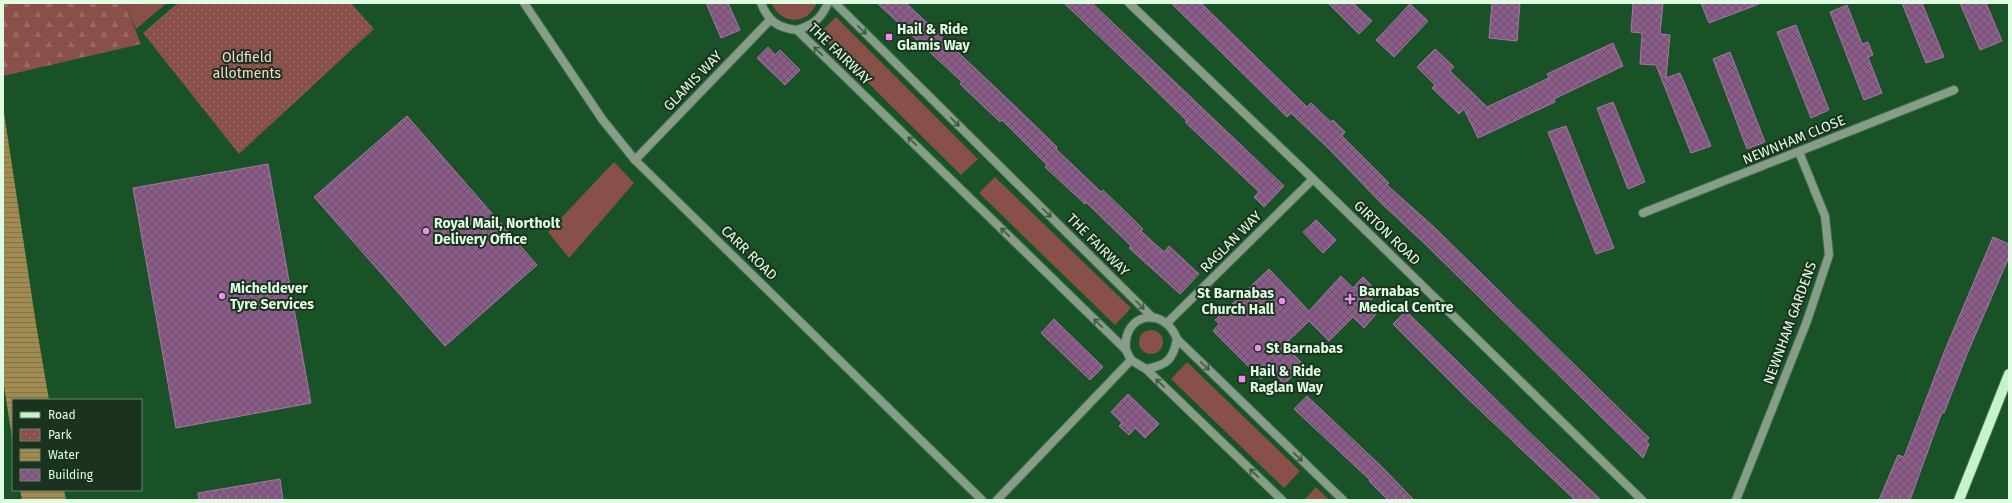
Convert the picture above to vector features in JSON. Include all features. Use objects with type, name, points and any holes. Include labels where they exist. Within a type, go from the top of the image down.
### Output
[{"type":"main road","points":[[1959,500],[2009,374]]},
{"type":"street","name":"CARR ROAD","points":[[524,3],[602,119],[635,160],[982,500]]},
{"type":"street","points":[[761,3],[770,20]]},
{"type":"street","points":[[797,30],[810,26],[820,19],[828,3]]},
{"type":"street","name":"THE FAIRWAY","points":[[835,3],[1153,318],[1160,318],[1167,323]]},
{"type":"street","name":"GIRTON ROAD","points":[[1129,3],[1313,179],[1642,500]]},
{"type":"street","name":"GLAMIS WAY","points":[[635,160],[770,20]]},
{"type":"street","name":"THE FAIRWAY","points":[[770,20],[783,28],[797,30],[1126,350],[1131,360]]},
{"type":"street","name":"NEWNHAM CLOSE","points":[[1643,213],[1954,90]]},
{"type":"street","name":"NEWNHAM GARDENS","points":[[1736,500],[1807,320],[1829,255],[1825,216],[1799,152]]},
{"type":"street","name":"RAGLAN WAY","points":[[1167,323],[1313,179]]},
{"type":"street","points":[[1126,350],[1125,341],[1131,326],[1138,320],[1153,318]]},
{"type":"street","points":[[1167,323],[1177,339],[1343,500]]},
{"type":"street","points":[[1146,369],[1159,367],[1167,362],[1174,352],[1177,339]]},
{"type":"street","points":[[997,500],[1131,360],[1146,369],[1282,500]]},
{"type":"green space","points":[[3,3],[127,3],[126,6],[141,44],[3,76]]},
{"type":"green space","points":[[127,3],[167,3],[136,29],[126,6]]},
{"type":"green space","name":"Oldfield allotments","points":[[178,3],[351,3],[374,29],[239,154],[143,33]]},
{"type":"green space","points":[[771,3],[817,3],[807,16],[794,20],[781,16]]},
{"type":"green space","points":[[836,17],[978,159],[961,175],[819,34]]},
{"type":"green space","points":[[614,162],[634,183],[569,258],[548,232]]},
{"type":"green space","points":[[995,177],[1131,308],[1115,325],[979,193]]},
{"type":"green space","points":[[1151,330],[1156,331],[1162,337],[1162,347],[1156,353],[1151,354],[1146,353],[1140,347],[1139,342],[1140,337],[1146,331]]},
{"type":"green space","points":[[1187,362],[1300,471],[1284,488],[1171,379]]},
{"type":"green space","points":[[1316,487],[1329,500],[1304,500]]},
{"type":"water","points":[[3,106],[49,399],[12,399],[12,438],[3,380]]},
{"type":"water","points":[[20,491],[64,491],[66,500],[22,500]]},
{"type":"building","points":[[706,3],[728,3],[740,30],[721,38]]},
{"type":"building","points":[[877,3],[906,3],[1018,109],[1057,147],[1056,149],[1101,192],[1103,190],[1143,229],[1141,231],[1164,252],[1169,246],[1199,274],[1180,294],[1129,248],[1131,246],[1086,202],[1085,204],[1045,167],[1047,165],[1002,120],[1000,122],[960,84],[962,82]]},
{"type":"building","points":[[1064,3],[1092,3],[1284,186],[1264,207],[1254,197],[1259,192],[1185,122],[1187,121]]},
{"type":"building","points":[[1171,3],[1201,3],[1307,107],[1311,103],[1331,122],[1333,120],[1345,132],[1342,136],[1389,183],[1387,185],[1434,227],[1649,438],[1646,442],[1649,444],[1643,458],[1423,242],[1381,203],[1329,149],[1291,113],[1287,117]]},
{"type":"building","points":[[1328,3],[1353,3],[1372,21],[1359,34]]},
{"type":"building","points":[[1492,3],[1520,3],[1517,41],[1489,38]]},
{"type":"building","points":[[1633,3],[1663,3],[1660,34],[1670,35],[1666,78],[1680,73],[1711,146],[1691,153],[1656,65],[1640,64],[1642,33],[1631,32]]},
{"type":"building","points":[[1701,3],[1759,3],[1759,4],[1709,23]]},
{"type":"building","points":[[1902,3],[1922,3],[1944,57],[1926,63]]},
{"type":"building","points":[[1960,3],[1986,3],[2002,41],[1980,50]]},
{"type":"building","points":[[1410,4],[1428,21],[1394,57],[1376,40]]},
{"type":"building","points":[[1847,5],[1862,44],[1868,42],[1873,55],[1868,57],[1882,93],[1864,100],[1830,12]]},
{"type":"building","points":[[1796,25],[1829,110],[1811,118],[1777,32]]},
{"type":"building","points":[[1613,43],[1623,66],[1554,99],[1555,102],[1478,138],[1464,109],[1459,114],[1432,88],[1435,85],[1417,67],[1435,49],[1454,67],[1450,71],[1487,107],[1549,78],[1547,74]]},
{"type":"building","points":[[768,47],[775,55],[780,50],[800,70],[785,85],[757,58]]},
{"type":"building","points":[[1730,52],[1765,142],[1747,149],[1713,59]]},
{"type":"building","points":[[1613,102],[1645,182],[1628,189],[1597,108]]},
{"type":"building","name":"Royal Mail, Northolt Delivery Office","points":[[407,116],[537,265],[445,346],[314,197]]},
{"type":"building","points":[[1566,126],[1614,248],[1596,254],[1548,132]]},
{"type":"building","name":"Micheldever Tyre Services","points":[[268,164],[311,403],[176,428],[133,188]]},
{"type":"building","points":[[1316,220],[1336,240],[1323,253],[1303,232]]},
{"type":"building","points":[[1993,237],[2009,244],[2009,257],[1967,354],[1944,413],[1942,412],[1910,500],[1879,500],[1898,455],[1904,457],[1945,350]]},
{"type":"building","points":[[1269,269],[1309,311],[1341,276],[1353,288],[1363,277],[1378,292],[1367,304],[1377,313],[1364,328],[1353,317],[1329,341],[1309,321],[1284,345],[1304,365],[1284,384],[1271,370],[1261,379],[1213,331],[1219,324],[1215,320]]},
{"type":"building","points":[[1406,311],[1526,429],[1601,500],[1575,500],[1465,396],[1393,324]]},
{"type":"building","points":[[1054,319],[1103,367],[1090,380],[1041,333]]},
{"type":"building","points":[[1128,394],[1159,424],[1145,438],[1135,428],[1129,435],[1119,426],[1122,423],[1111,412]]},
{"type":"building","points":[[1307,396],[1382,467],[1414,500],[1388,500],[1369,481],[1370,480],[1294,409]]},
{"type":"building","points":[[280,479],[283,500],[199,500],[198,493]]},
{"type":"place","name":"Hail & Ride Glamis Way","points":[[889,37]]},
{"type":"place","name":"Royal Mail, Northolt Delivery Office","points":[[426,231]]},
{"type":"place","name":"Micheldever Tyre Services","points":[[222,296]]},
{"type":"place","name":"Barnabas Medical Centre","points":[[1350,299]]},
{"type":"place","name":"St Barnabas Church Hall","points":[[1282,301]]},
{"type":"place","name":"St Barnabas","points":[[1258,348]]},
{"type":"place","name":"Hail & Ride Raglan Way","points":[[1242,379]]}]
